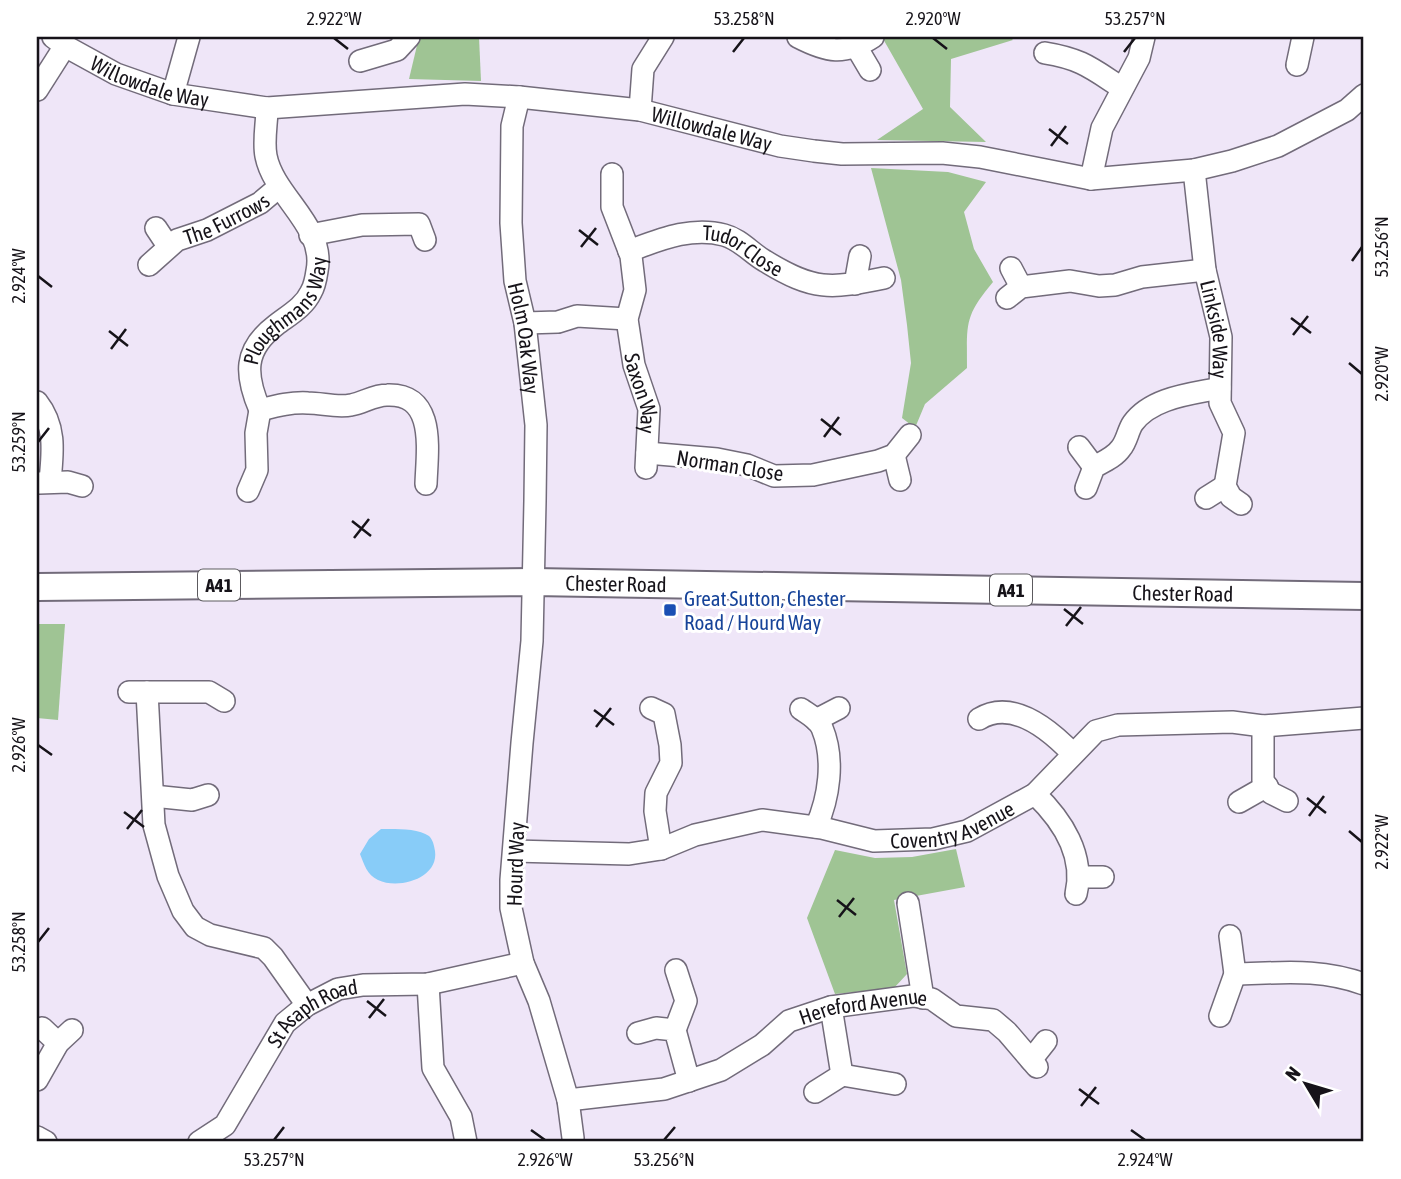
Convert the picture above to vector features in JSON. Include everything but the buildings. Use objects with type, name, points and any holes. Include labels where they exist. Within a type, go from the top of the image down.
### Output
[{"type":"main road","name":"Chester Road","points":[[37,587],[534,582],[1364,596]]},
{"type":"street","points":[[173,94],[190,37]]},
{"type":"street","points":[[360,61],[397,50],[409,37]]},
{"type":"street","points":[[640,110],[643,69],[663,37]]},
{"type":"street","points":[[798,37],[816,47],[845,51],[865,42],[870,70]]},
{"type":"street","points":[[1091,179],[1102,128],[1139,58],[1144,37]]},
{"type":"street","points":[[1297,65],[1303,37]]},
{"type":"street","points":[[37,90],[59,41]]},
{"type":"street","name":"Willowdale Way","points":[[59,41],[116,74],[173,94],[267,108],[464,94],[519,97],[640,110],[768,143],[814,151],[842,154],[942,153],[980,157],[1091,179],[1194,170],[1232,161],[1278,146],[1347,110],[1364,95]]},
{"type":"street","points":[[1045,53],[1083,62],[1122,88]]},
{"type":"street","name":"Holm Oak Way","points":[[519,97],[512,126],[511,223],[515,281],[526,323],[536,425],[534,582]]},
{"type":"street","name":"Ploughmans Way","points":[[260,410],[255,398],[249,359],[259,341],[298,310],[312,292],[318,268],[303,218],[279,187],[265,155],[267,108]]},
{"type":"street","name":"Linkside Way","points":[[1194,170],[1205,270],[1221,337],[1220,403],[1234,433],[1225,486]]},
{"type":"street","name":"Saxon Way","points":[[612,174],[612,206],[629,251],[635,290],[628,319],[634,365],[649,409],[647,461]]},
{"type":"street","name":"The Furrows","points":[[149,265],[162,237],[260,203],[279,187]]},
{"type":"street","points":[[310,235],[362,225],[422,223]]},
{"type":"street","name":"Tudor Close","points":[[629,251],[672,236],[698,232],[724,235],[798,279],[822,286],[855,284],[884,278]]},
{"type":"street","points":[[855,284],[860,256]]},
{"type":"street","points":[[1013,284],[1070,281],[1099,286],[1115,285],[1142,278],[1205,270]]},
{"type":"street","points":[[526,323],[558,322],[577,316],[628,319]]},
{"type":"street","points":[[1086,488],[1094,467],[1122,448],[1134,422],[1150,408],[1175,397],[1220,387]]},
{"type":"street","points":[[248,491],[257,470],[256,433],[260,410],[293,402],[351,405],[386,395],[400,396],[414,404],[425,419],[428,439],[427,484]]},
{"type":"street","points":[[37,402],[49,418],[53,436],[43,482],[82,486]]},
{"type":"street","points":[[900,480],[894,455],[910,435]]},
{"type":"street","points":[[1079,447],[1094,467]]},
{"type":"street","name":"Norman Close","points":[[647,461],[717,459],[747,465],[774,476],[813,475],[894,455]]},
{"type":"street","points":[[1206,498],[1225,486],[1231,497],[1241,505]]},
{"type":"street","name":"Hourd Way","points":[[534,582],[533,641],[511,908],[523,963],[539,1001],[568,1100],[573,1138]]},
{"type":"street","points":[[224,701],[209,692],[138,692],[153,796],[154,825],[168,876],[183,911],[195,927],[210,935],[264,948],[307,1004]]},
{"type":"street","points":[[661,849],[655,811],[656,793],[671,763],[665,707]]},
{"type":"street","points":[[816,827],[826,804],[829,772],[822,728],[809,714],[839,708]]},
{"type":"street","points":[[986,710],[1024,717],[1056,736],[1073,754]]},
{"type":"street","name":"Coventry Avenue","points":[[514,851],[617,854],[661,849],[695,835],[762,820],[816,827],[874,841],[933,839],[967,831],[1035,794],[1096,732],[1118,725],[1232,722],[1263,726],[1364,718]]},
{"type":"street","points":[[1263,726],[1263,780],[1271,793],[1287,801]]},
{"type":"street","points":[[1239,802],[1267,786]]},
{"type":"street","points":[[1035,794],[1053,811],[1070,836],[1077,886],[1103,877]]},
{"type":"street","points":[[153,796],[200,803]]},
{"type":"street","points":[[908,903],[923,998]]},
{"type":"street","points":[[1220,1016],[1235,974],[1230,936]]},
{"type":"street","name":"St Asaph Road","points":[[199,1142],[225,1125],[285,1023],[307,1004],[338,989],[363,985],[428,984],[523,963]]},
{"type":"street","points":[[676,970],[685,1001],[675,1030],[689,1080]]},
{"type":"street","points":[[1235,974],[1314,972],[1340,975],[1364,984]]},
{"type":"street","points":[[428,984],[433,1068],[461,1117],[466,1142]]},
{"type":"street","name":"Hereford Avenue","points":[[568,1100],[664,1089],[721,1070],[761,1045],[789,1021],[831,1007],[913,996],[932,999],[956,1016],[993,1020],[1034,1064],[1046,1041]]},
{"type":"street","points":[[831,1007],[842,1075]]},
{"type":"street","points":[[37,1080],[65,1036],[42,1028]]},
{"type":"street","points":[[638,1033],[656,1028],[675,1030]]},
{"type":"street","points":[[815,1091],[842,1075],[895,1084]]},
{"type":"street","points":[[37,1137],[46,1142]]},
{"type":"green space","points":[[419,37],[479,37],[481,81],[409,79]]},
{"type":"green space","points":[[882,37],[1010,37],[1013,40],[951,59],[950,107],[986,142],[877,140],[923,109]]},
{"type":"green space","points":[[871,168],[948,172],[986,182],[964,212],[974,249],[993,282],[969,321],[967,368],[925,404],[915,428],[902,418],[911,363],[907,325],[901,280]]},
{"type":"green space","points":[[37,624],[65,624],[58,720],[37,718]]},
{"type":"green space","points":[[956,849],[965,887],[894,900],[907,974],[894,988],[835,994],[807,918],[835,850],[875,858],[912,857]]},
{"type":"water","points":[[381,829],[412,830],[429,836],[435,851],[431,868],[424,875],[406,882],[387,883],[374,878],[366,869],[360,854],[369,839]]},
{"type":"place","name":"Great Sutton, Chester Road / Hourd Way","points":[[670,610]]}]
